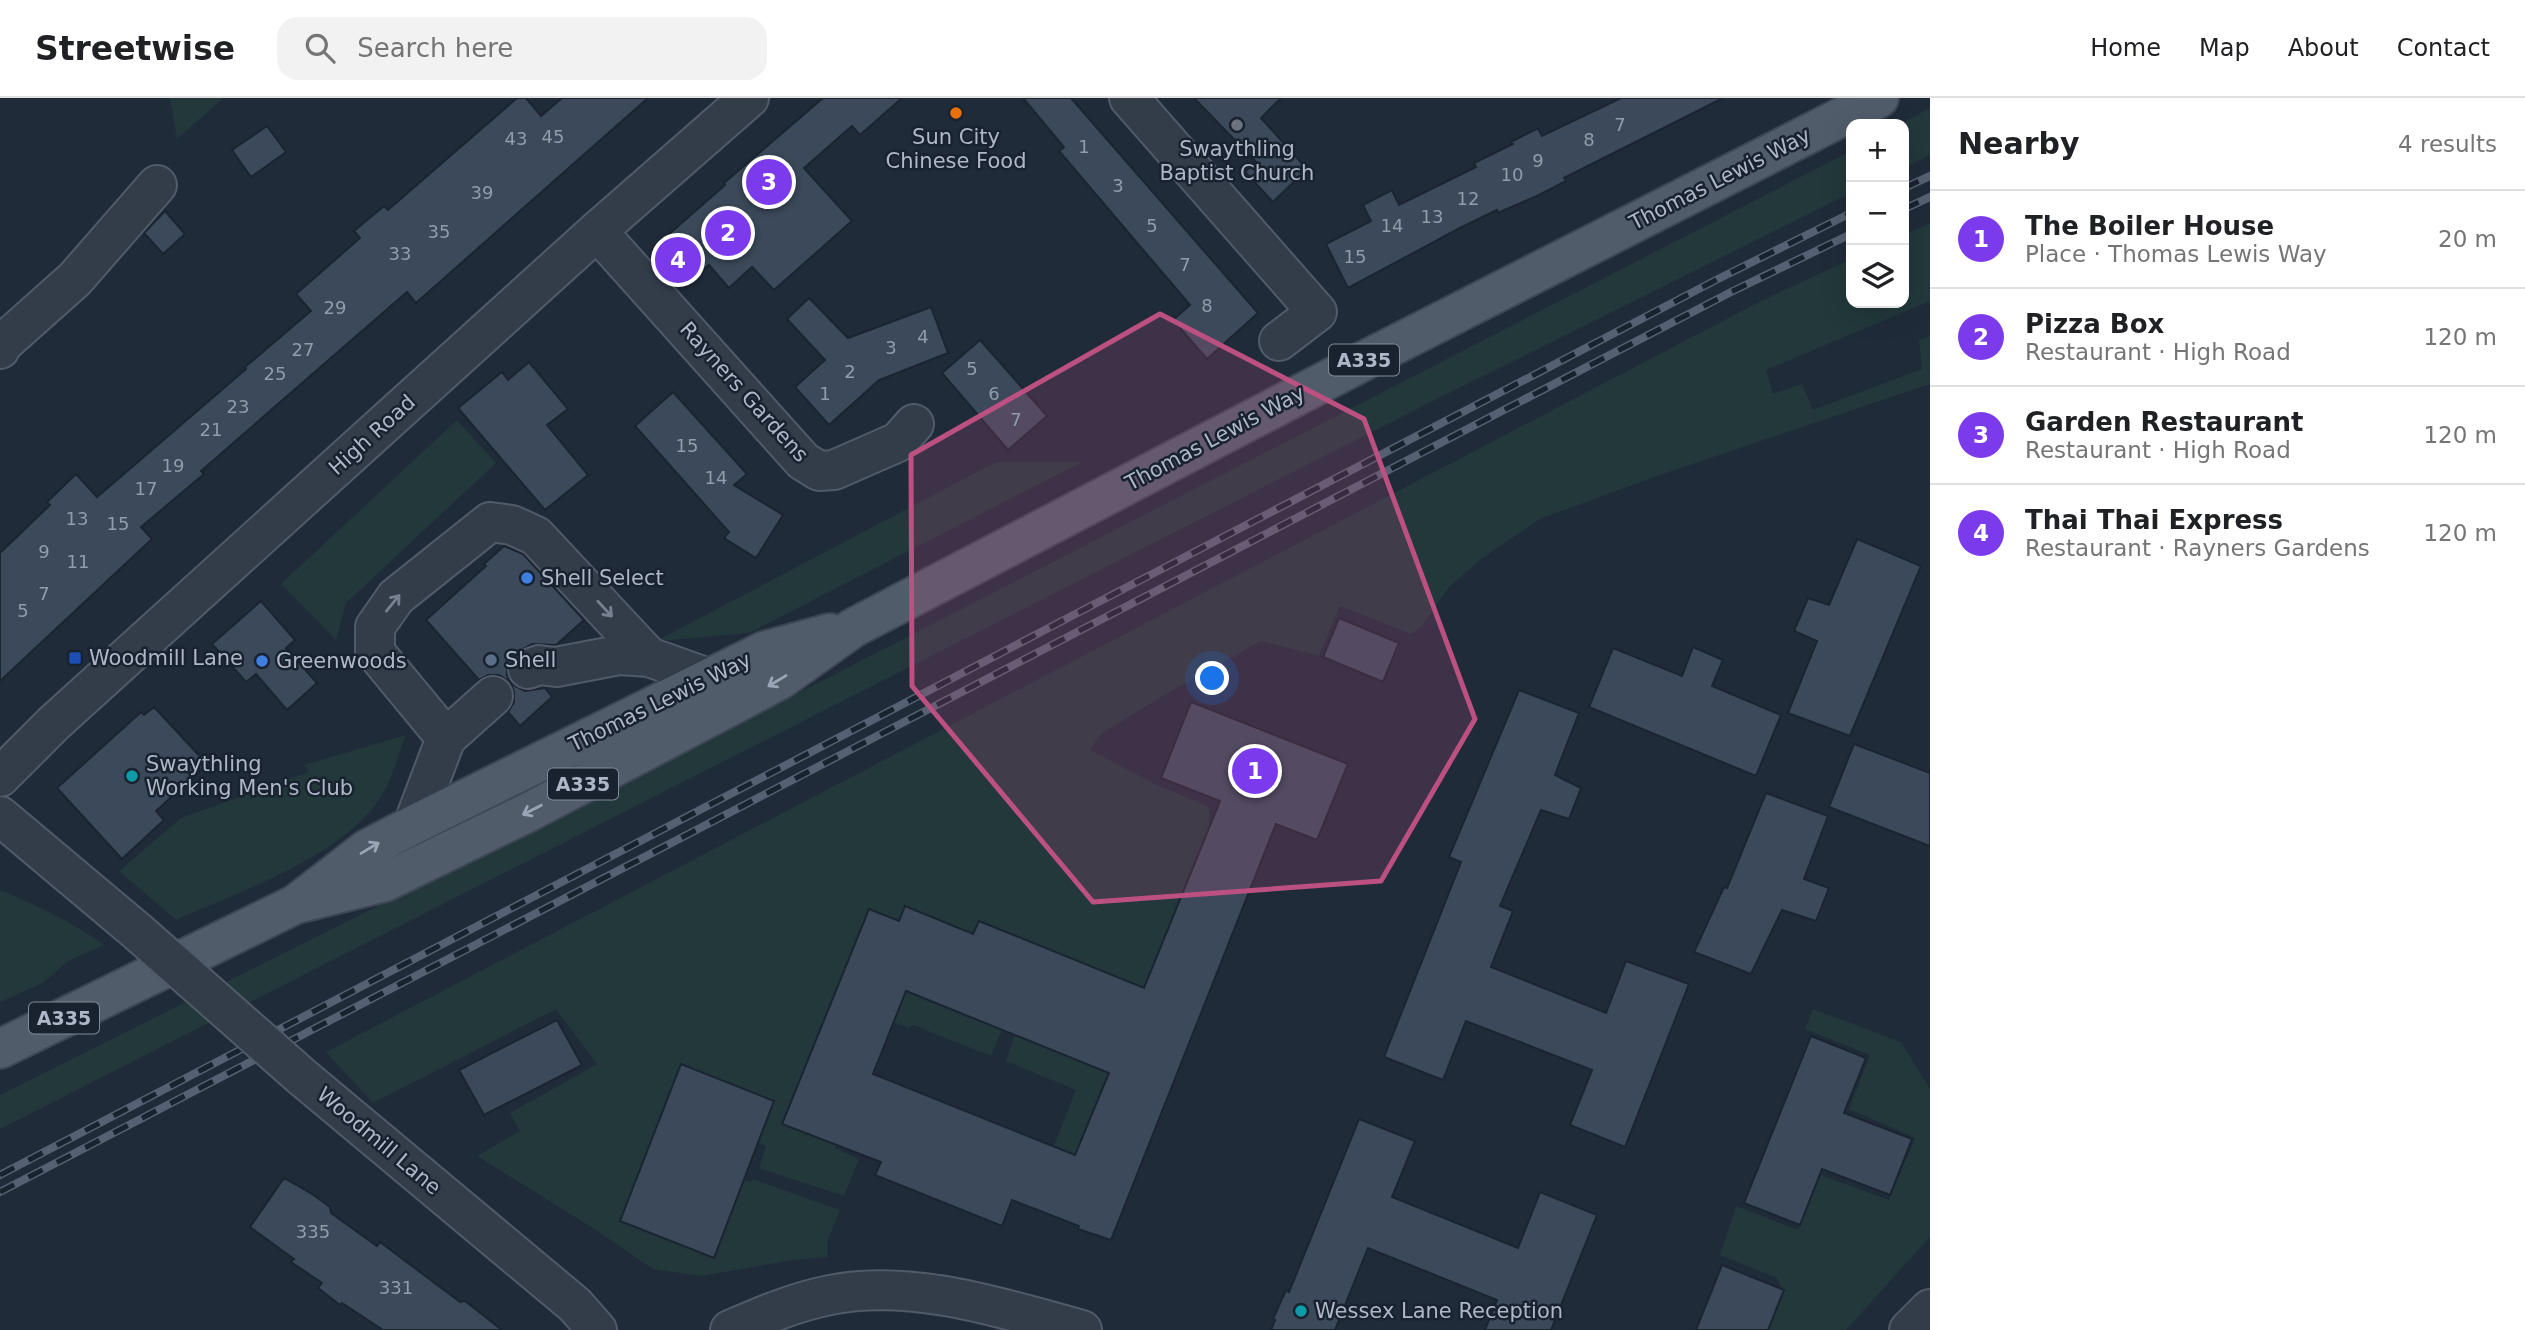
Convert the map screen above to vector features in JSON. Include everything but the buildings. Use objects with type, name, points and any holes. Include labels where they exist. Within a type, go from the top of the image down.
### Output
[{"type":"main road","name":"Thomas Lewis Way","points":[[296,904],[385,882],[529,812],[780,680],[853,628],[1377,354],[1878,98]]},
{"type":"main road","name":"Thomas Lewis Way","points":[[0,1049],[296,904],[367,849],[708,678],[764,651],[853,628]]},
{"type":"street","name":"High Road","points":[[0,776],[54,723],[597,231],[749,98]]},
{"type":"street","points":[[1129,98],[1317,312],[1279,341]]},
{"type":"street","points":[[0,349],[2,344],[75,279],[157,186]]},
{"type":"street","name":"Rayners Gardens","points":[[597,231],[803,461],[818,471],[834,470],[898,442],[914,424]]},
{"type":"street","points":[[446,738],[375,652],[375,627],[396,597],[489,522],[512,525],[536,536],[649,657]]},
{"type":"street","points":[[528,669],[538,665],[556,667],[619,655],[649,657],[708,678]]},
{"type":"street","points":[[413,825],[446,738],[494,696]]},
{"type":"street","name":"Woodmill Lane","points":[[0,816],[138,932],[301,1076],[575,1305],[597,1330]]},
{"type":"street","points":[[730,1330],[776,1310],[832,1294],[873,1291],[964,1299],[1006,1320],[1082,1330]]},
{"type":"street","points":[[1909,1330],[1930,1309]]},
{"type":"highlighted area","points":[[1160,314],[1364,419],[1475,719],[1381,881],[1093,902],[912,686],[911,455]]},
{"type":"green space","points":[[170,98],[223,98],[177,139]]},
{"type":"green space","points":[[1930,108],[1930,155],[1909,166],[1909,119]]},
{"type":"green space","points":[[1846,154],[1846,195],[1431,402],[0,1129],[0,1095],[606,792]]},
{"type":"green space","points":[[1930,223],[1930,301],[1766,370],[1773,394],[1802,384],[1813,410],[1922,369],[1919,340],[1930,336],[1930,384],[1657,476],[1540,519],[1481,559],[1449,587],[1421,627],[1411,634],[1340,606],[1319,656],[1261,641],[1101,734],[1090,750],[1157,785],[1209,807],[1209,829],[1050,1215],[1031,1203],[1076,1090],[1006,1061],[1015,1035],[1103,971],[979,921],[945,1006],[1002,1029],[991,1056],[913,1025],[908,1028],[893,1022],[928,936],[905,906],[899,921],[869,909],[790,1104],[837,1145],[835,1148],[859,1159],[844,1196],[759,1168],[766,1146],[758,1143],[774,1101],[681,1064],[620,1221],[714,1258],[744,1180],[751,1182],[752,1179],[840,1210],[827,1242],[827,1257],[701,1276],[653,1269],[477,1156],[520,1131],[510,1113],[597,1064],[556,1009],[373,1103],[326,1052],[1761,301],[1846,261],[1846,308],[1909,308],[1909,233]]},
{"type":"green space","points":[[457,420],[496,463],[346,603],[336,640],[281,584]]},
{"type":"green space","points":[[996,462],[1082,462],[749,633],[656,641]]},
{"type":"green space","points":[[406,735],[383,793],[361,821],[339,840],[258,885],[176,920],[119,871],[181,818],[309,772],[304,765]]},
{"type":"green space","points":[[0,890],[54,914],[104,945],[68,961],[43,983],[0,1002]]},
{"type":"green space","points":[[1813,1009],[1901,1042],[1930,1089],[1930,1237],[1846,1330],[1767,1330],[1783,1292],[1777,1278],[1720,1255],[1736,1206],[1798,1230],[1821,1175],[1889,1200],[1915,1138],[1849,1109],[1870,1055],[1805,1029]]},
{"type":"railway","points":[[1909,186],[1930,176]]},
{"type":"railway","points":[[1909,207],[1930,197]]},
{"type":"railway","points":[[0,1175],[1716,280],[1846,215]]},
{"type":"railway","points":[[0,1192],[1731,292],[1846,236]]},
{"type":"place","name":"Sun City Chinese Food","points":[[956,113]]},
{"type":"place","name":"Swaythling Baptist Church","points":[[1237,125]]},
{"type":"place","name":"Garden Restaurant","points":[[769,182]]},
{"type":"place","name":"Pizza Box","points":[[728,233]]},
{"type":"place","name":"Thai Thai Express","points":[[678,260]]},
{"type":"place","name":"Shell Select","points":[[527,578]]},
{"type":"place","name":"Woodmill Lane","points":[[75,658]]},
{"type":"place","name":"Shell","points":[[491,660]]},
{"type":"place","name":"Greenwoods","points":[[262,661]]},
{"type":"place","name":"The Boiler House","points":[[1255,771]]},
{"type":"place","name":"Swaythling Working Men's Club","points":[[132,776]]},
{"type":"place","name":"Wessex Lane Reception","points":[[1301,1311]]}]
